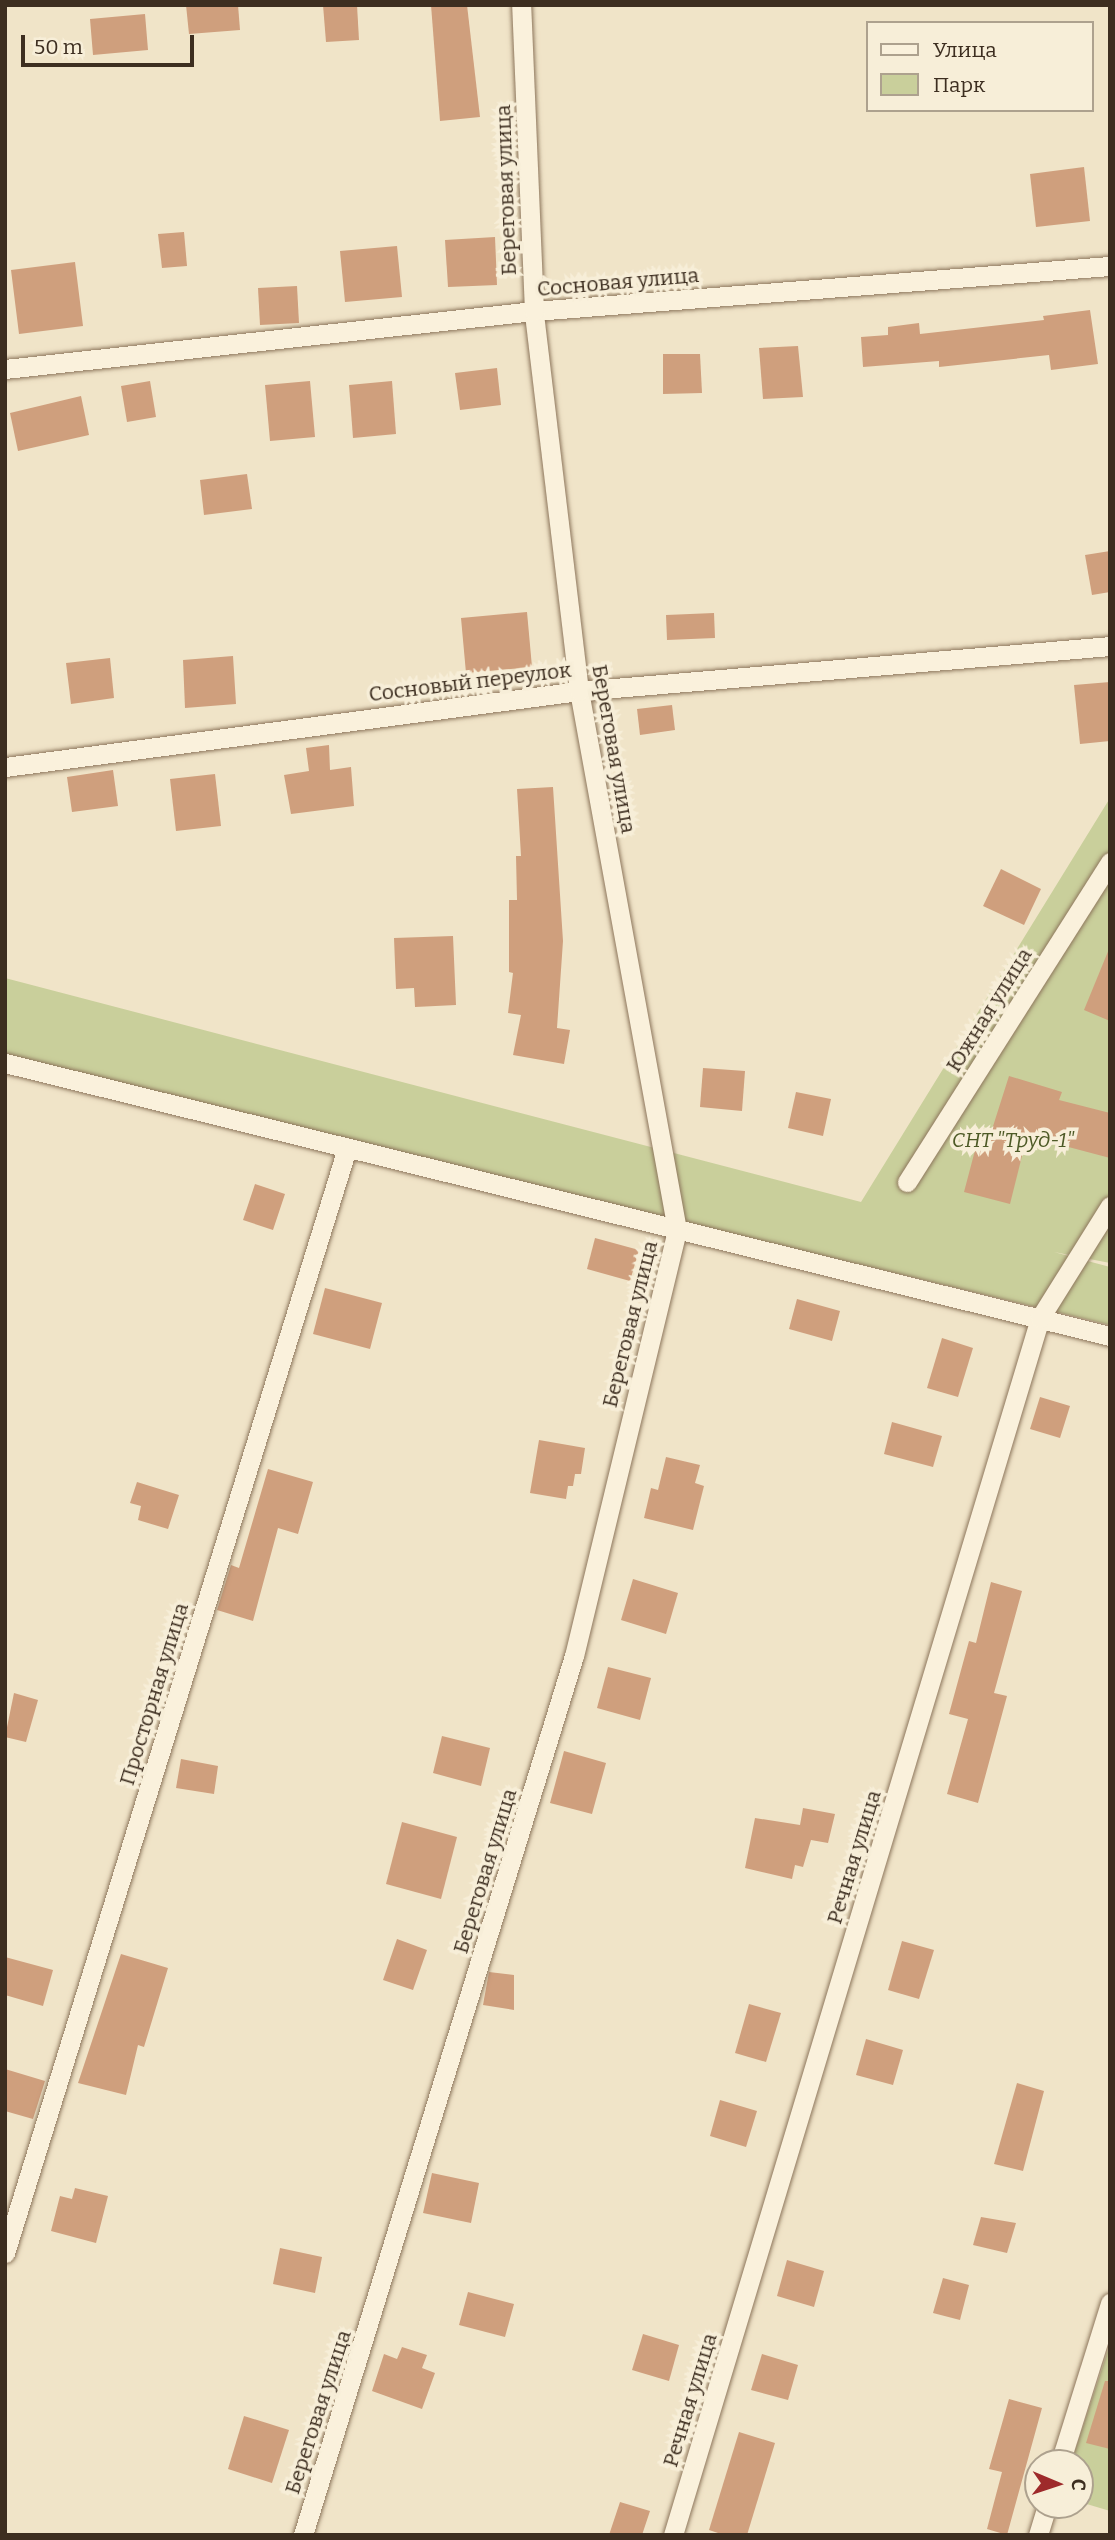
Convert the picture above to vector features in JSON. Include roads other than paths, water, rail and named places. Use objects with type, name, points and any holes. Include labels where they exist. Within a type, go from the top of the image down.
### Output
[{"type":"street","name":"Береговая улица","points":[[303,2535],[574,1656],[677,1230],[579,691],[534,311],[522,5]]},
{"type":"street","name":"Сосновая улица","points":[[5,369],[534,311],[1110,266]]},
{"type":"street","name":"Сосновый переулок","points":[[5,767],[579,691],[1110,646]]},
{"type":"street","name":"Южная улица","points":[[907,1182],[1110,862]]},
{"type":"street","points":[[5,1063],[1110,1336]]},
{"type":"street","name":"Просторная улица","points":[[5,2253],[346,1148]]},
{"type":"street","name":"Речная улица","points":[[673,2535],[1040,1318],[1110,1206]]},
{"type":"street","points":[[1064,2449],[1110,2303]]},
{"type":"park label","name":"СНТ \"Труд-1\"","points":[[1013,1140]]}]
